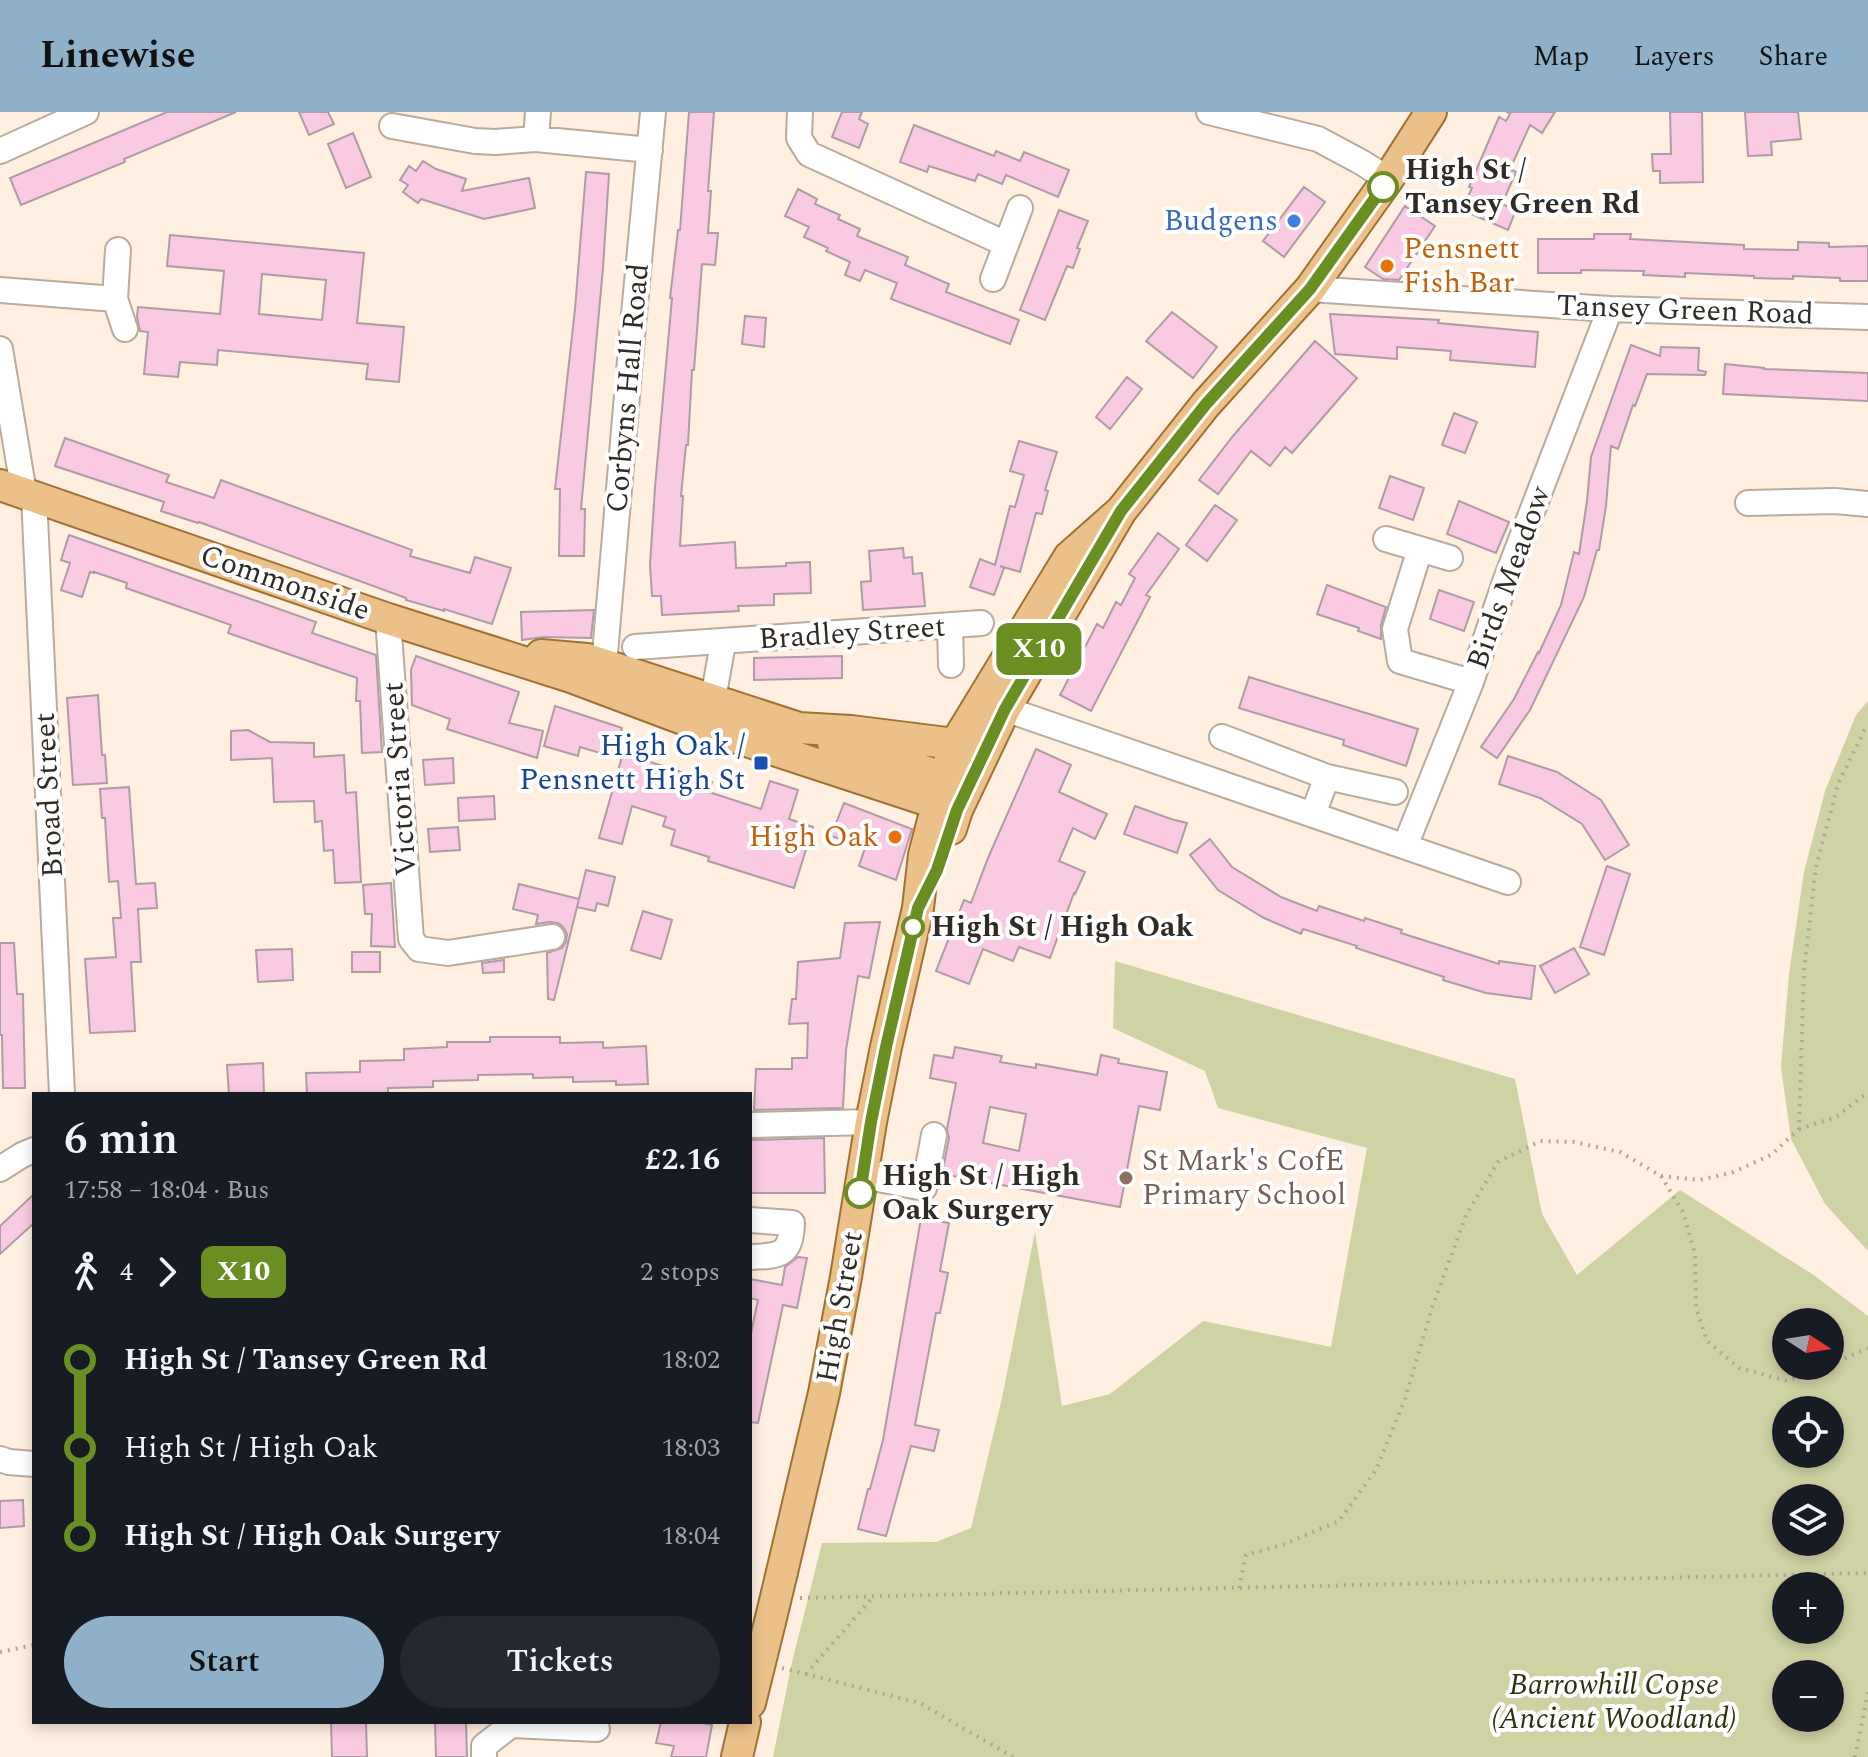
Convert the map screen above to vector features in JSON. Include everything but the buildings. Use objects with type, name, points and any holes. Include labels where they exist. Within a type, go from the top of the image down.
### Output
[{"type":"main road","name":"High Street","points":[[950,798],[1121,511],[1206,404],[1310,289],[1431,112]]},
{"type":"main road","name":"Commonside","points":[[19,491],[388,619],[571,677],[602,676]]},
{"type":"main road","name":"High Street","points":[[752,1695],[760,1663],[762,1629],[782,1572],[824,1393],[886,1047],[918,908],[937,870],[950,798],[955,744],[1069,557],[1121,511]]},
{"type":"main road","points":[[488,649],[587,659],[602,676],[950,798]]},
{"type":"main road","points":[[710,714],[799,728],[955,744]]},
{"type":"main road","points":[[799,728],[813,737],[901,763],[950,798]]},
{"type":"main road","points":[[737,1757],[745,1724]]},
{"type":"street","points":[[0,151],[86,112]]},
{"type":"street","points":[[536,139],[538,112]]},
{"type":"street","name":"Corbyns Hall Road","points":[[602,676],[653,112]]},
{"type":"street","points":[[800,112],[799,138],[809,154],[1006,244]]},
{"type":"street","points":[[1209,112],[1318,139],[1388,179]]},
{"type":"street","points":[[392,126],[475,141],[536,139],[650,150]]},
{"type":"street","points":[[993,279],[1020,208]]},
{"type":"street","points":[[118,250],[115,299],[125,329]]},
{"type":"street","name":"Tansey Green Road","points":[[1310,289],[1610,309],[1868,317]]},
{"type":"street","points":[[0,290],[115,299]]},
{"type":"street","name":"Birds Meadow","points":[[1405,846],[1471,682],[1506,579],[1610,309]]},
{"type":"street","name":"Broad Street","points":[[0,349],[19,491],[37,519],[62,1092]]},
{"type":"street","points":[[1748,503],[1835,501],[1868,504]]},
{"type":"street","points":[[1386,539],[1450,558]]},
{"type":"street","points":[[1420,549],[1395,629],[1400,661],[1471,682]]},
{"type":"street","name":"Victoria Street","points":[[388,619],[411,939],[419,949],[448,953],[552,937]]},
{"type":"street","name":"Bradley Street","points":[[635,647],[981,623]]},
{"type":"street","points":[[950,625],[951,665]]},
{"type":"street","name":"Bradley Street","points":[[710,714],[723,643]]},
{"type":"street","points":[[1005,709],[1508,882]]},
{"type":"street","points":[[1222,737],[1327,777],[1395,792]]},
{"type":"street","points":[[1313,814],[1327,777]]},
{"type":"street","points":[[752,1125],[871,1122]]},
{"type":"street","points":[[863,1176],[924,1188],[934,1135]]},
{"type":"street","points":[[0,1169],[32,1151]]},
{"type":"street","points":[[752,1220],[792,1223],[785,1250],[776,1257],[752,1257]]},
{"type":"street","points":[[0,1459],[32,1464]]},
{"type":"street","points":[[484,1757],[484,1746],[511,1725],[597,1729]]},
{"type":"path","points":[[1799,1129],[1804,970],[1816,867],[1838,784],[1868,728]]},
{"type":"path","points":[[1239,1588],[1246,1555],[1285,1544],[1339,1521],[1376,1470],[1405,1399],[1432,1308],[1466,1215],[1498,1162],[1540,1141],[1574,1142],[1620,1152],[1661,1176],[1699,1180],[1731,1173],[1771,1155],[1799,1129],[1836,1117],[1868,1092]]},
{"type":"path","points":[[1661,1176],[1683,1212],[1695,1254],[1696,1308],[1707,1341],[1739,1368],[1772,1377]]},
{"type":"path","points":[[1844,1358],[1868,1348]]},
{"type":"path","points":[[803,1598],[1868,1573]]},
{"type":"path","points":[[806,1674],[873,1596]]},
{"type":"path","points":[[0,1652],[32,1645]]},
{"type":"path","points":[[760,1663],[920,1703],[1013,1757]]},
{"type":"path","points":[[1855,1757],[1868,1692]]},
{"type":"green space","points":[[1868,701],[1868,1251],[1825,1204],[1791,1139],[1781,1067],[1789,974],[1804,872],[1825,791],[1856,715]]},
{"type":"green space","name":"Barrowhill Copse (Ancient Woodland)","points":[[1115,961],[1515,1079],[1542,1214],[1577,1275],[1680,1190],[1815,1276],[1868,1316],[1868,1757],[773,1757],[792,1662],[822,1543],[936,1542],[971,1528],[1002,1398],[1035,1232],[1062,1406],[1110,1394],[1203,1321],[1331,1347],[1367,1148],[1218,1108],[1205,1071],[1113,1028]]},
{"type":"bus line","name":"X10","points":[[860,1193],[886,1047],[918,908],[937,870],[957,810],[1005,709],[1121,511],[1206,404],[1310,289],[1383,187]]},
{"type":"place","name":"High St / Tansey Green Rd","points":[[1383,187]]},
{"type":"place","name":"Budgens","points":[[1294,221]]},
{"type":"place","name":"Pensnett Fish Bar","points":[[1387,266]]},
{"type":"place","name":"High Oak / Pensnett High St","points":[[761,763]]},
{"type":"place","name":"High Oak","points":[[895,837]]},
{"type":"place","name":"High St / High Oak","points":[[913,927]]},
{"type":"place","name":"St Mark's CofE Primary School","points":[[1126,1178]]},
{"type":"place","name":"High St / High Oak Surgery","points":[[860,1193]]}]
